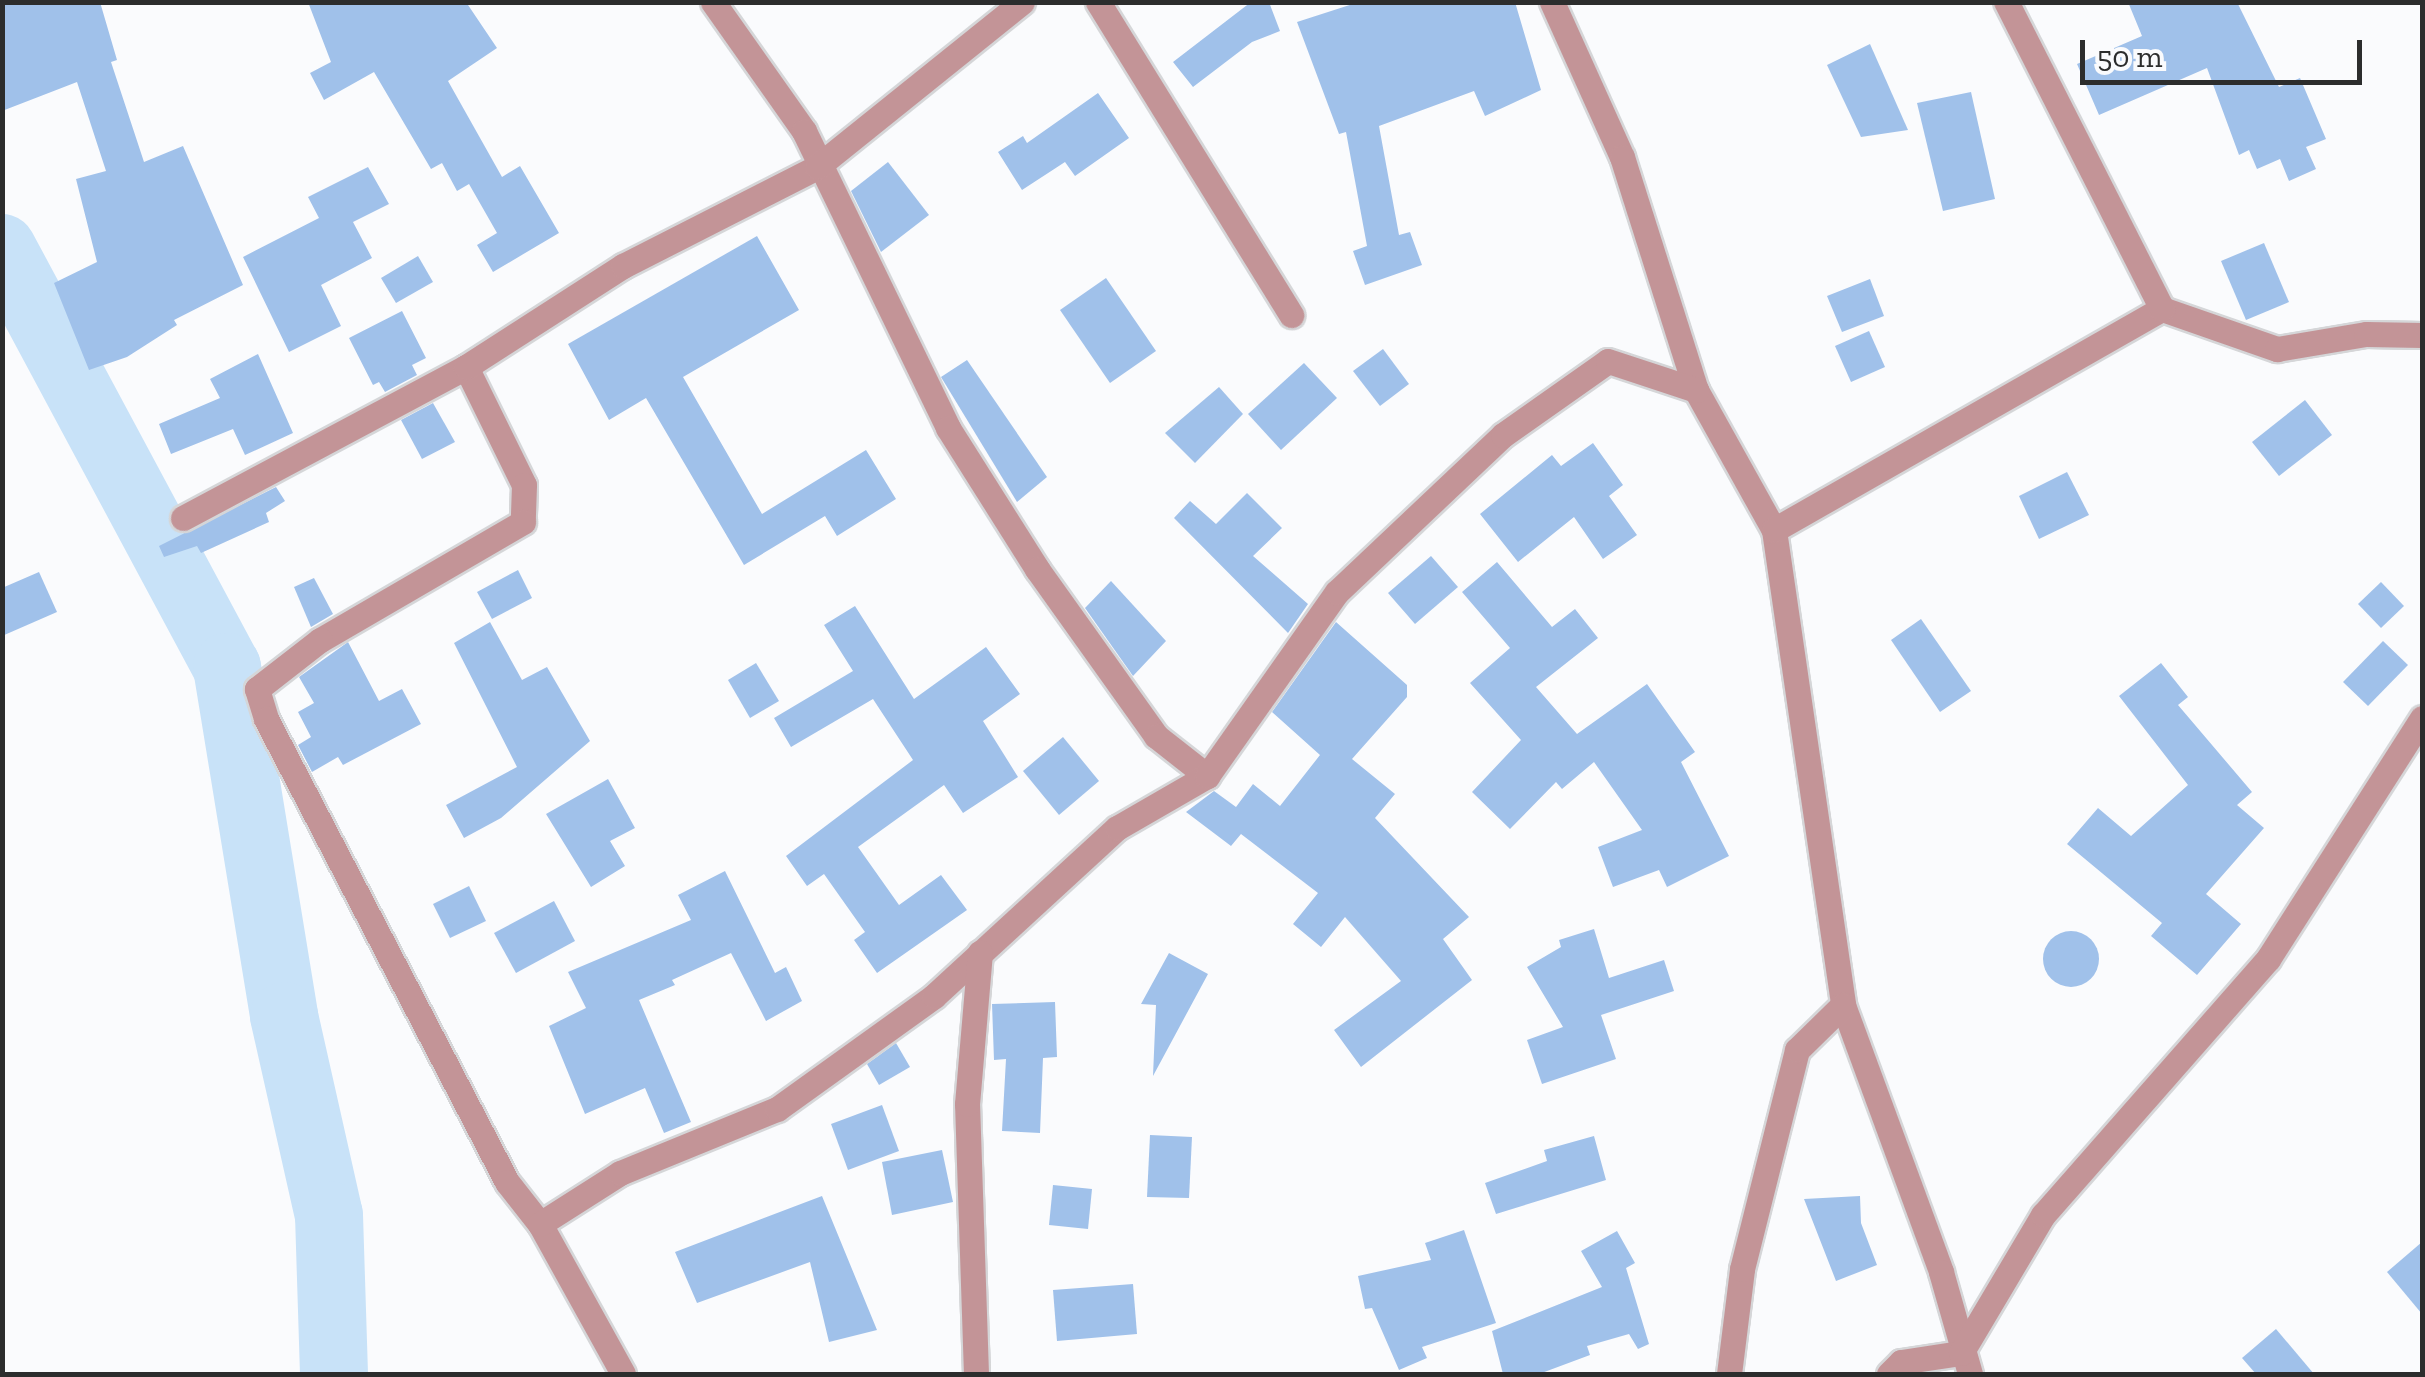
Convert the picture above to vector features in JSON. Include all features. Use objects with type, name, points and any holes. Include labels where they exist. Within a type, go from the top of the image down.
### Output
[{"type":"street","points":[[713,2],[804,131],[817,168],[948,428],[1037,570],[1156,736],[1207,776]]},
{"type":"street","points":[[182,518],[466,367],[622,266],[817,168],[1022,2]]},
{"type":"street","points":[[1098,2],[1292,315]]},
{"type":"street","points":[[1552,2],[1622,157],[1696,390],[1774,530],[1843,1004],[1941,1272],[1965,1364]]},
{"type":"street","points":[[2006,2],[2162,309],[2278,350],[2366,334],[2422,336]]},
{"type":"street","points":[[1774,530],[2162,309]]},
{"type":"street","points":[[540,1224],[620,1172],[776,1109],[934,996],[1116,828],[1207,776],[1337,592],[1503,436],[1608,361],[1696,390]]},
{"type":"street","points":[[466,367],[524,485],[523,522],[320,640],[260,680],[256,690],[266,719],[507,1182],[540,1224],[623,1374]]},
{"type":"street","points":[[1965,1364],[2043,1215],[2268,959],[2422,718]]},
{"type":"street","points":[[976,1374],[967,1104],[980,953]]},
{"type":"street","points":[[1728,1374],[1742,1269],[1797,1050],[1843,1004]]},
{"type":"street","points":[[1889,1374],[1901,1362],[1965,1364]]},
{"type":"building","points":[[2,2],[100,2],[117,60],[111,62],[144,162],[183,146],[243,285],[174,320],[177,325],[127,357],[89,370],[54,283],[97,262],[76,179],[106,171],[77,82],[2,111]]},
{"type":"building","points":[[308,2],[466,2],[497,48],[448,81],[502,177],[520,166],[559,233],[493,272],[477,245],[497,233],[469,184],[457,191],[442,163],[431,169],[374,72],[324,100],[310,73],[331,62]]},
{"type":"building","points":[[1251,2],[1269,2],[1280,31],[1252,42],[1193,87],[1173,62]]},
{"type":"building","points":[[1359,2],[1515,2],[1541,90],[1485,116],[1474,91],[1379,126],[1399,235],[1410,232],[1422,265],[1365,285],[1353,251],[1367,246],[1346,132],[1339,134],[1297,22]]},
{"type":"building","points":[[2128,2],[2237,2],[2279,87],[2300,78],[2326,139],[2306,147],[2316,169],[2289,181],[2280,159],[2257,169],[2249,150],[2239,155],[2207,68],[2099,115],[2077,64],[2142,36]]},
{"type":"building","points":[[1870,44],[1908,130],[1861,137],[1827,65]]},
{"type":"building","points":[[1971,92],[1995,199],[1943,211],[1917,103]]},
{"type":"building","points":[[1098,93],[1129,138],[1075,176],[1065,162],[1022,190],[998,152],[1023,136],[1027,143]]},
{"type":"building","points":[[888,162],[929,215],[881,252],[851,191]]},
{"type":"building","points":[[368,167],[389,204],[353,222],[372,258],[321,285],[341,326],[289,352],[243,257],[319,218],[308,197]]},
{"type":"building","points":[[757,236],[799,310],[683,377],[762,514],[866,450],[896,499],[837,536],[825,516],[744,565],[646,398],[609,420],[568,344]]},
{"type":"building","points":[[2264,243],[2289,302],[2246,320],[2221,261]]},
{"type":"building","points":[[418,256],[433,282],[396,303],[381,278]]},
{"type":"building","points":[[1106,278],[1156,351],[1110,383],[1060,310]]},
{"type":"building","points":[[1870,279],[1884,316],[1842,332],[1827,296]]},
{"type":"building","points":[[402,311],[426,358],[412,365],[417,375],[385,392],[379,382],[373,385],[349,338]]},
{"type":"building","points":[[1869,331],[1885,367],[1851,382],[1835,346]]},
{"type":"building","points":[[1383,349],[1409,384],[1380,406],[1353,371]]},
{"type":"building","points":[[258,354],[293,433],[245,455],[233,429],[171,454],[159,424],[220,398],[210,379]]},
{"type":"building","points":[[967,360],[1047,477],[1017,502],[941,377]]},
{"type":"building","points":[[1304,363],[1337,398],[1281,450],[1248,414]]},
{"type":"building","points":[[1219,387],[1243,414],[1195,463],[1165,433]]},
{"type":"building","points":[[2305,400],[2332,435],[2279,476],[2252,442]]},
{"type":"building","points":[[433,403],[455,442],[422,459],[401,420]]},
{"type":"building","points":[[1593,443],[1623,485],[1609,496],[1637,535],[1603,559],[1574,517],[1518,562],[1480,514],[1552,455],[1561,466]]},
{"type":"building","points":[[2067,472],[2089,515],[2039,539],[2019,496]]},
{"type":"building","points":[[276,487],[285,501],[266,513],[269,522],[201,553],[197,546],[164,557],[159,546]]},
{"type":"building","points":[[1247,493],[1282,528],[1253,556],[1308,604],[1288,633],[1174,518],[1190,501],[1216,524]]},
{"type":"building","points":[[1431,556],[1458,587],[1415,624],[1388,593]]},
{"type":"building","points":[[1497,562],[1552,627],[1575,609],[1598,638],[1536,687],[1577,734],[1647,684],[1695,752],[1681,762],[1729,856],[1667,887],[1659,870],[1613,887],[1598,847],[1642,830],[1594,762],[1562,789],[1556,782],[1510,829],[1472,792],[1521,740],[1470,683],[1510,648],[1462,592]]},
{"type":"building","points":[[518,570],[532,598],[492,619],[477,592]]},
{"type":"building","points":[[39,572],[57,612],[2,636],[2,588]]},
{"type":"building","points":[[314,578],[333,614],[311,627],[294,587]]},
{"type":"building","points":[[1111,581],[1166,641],[1133,676],[1085,608]]},
{"type":"building","points":[[2381,582],[2404,606],[2381,628],[2358,604]]},
{"type":"building","points":[[855,606],[914,699],[986,647],[1020,694],[983,721],[1018,777],[963,813],[944,785],[858,847],[899,905],[941,875],[967,910],[877,973],[854,940],[865,932],[824,874],[807,886],[786,856],[913,760],[873,699],[791,747],[774,718],[853,671],[824,625]]},
{"type":"building","points":[[1921,619],[1971,691],[1940,712],[1891,640]]},
{"type":"building","points":[[490,622],[522,680],[547,667],[590,741],[501,818],[464,838],[446,805],[517,767],[454,643]]},
{"type":"building","points":[[1336,622],[1407,685],[1407,697],[1352,759],[1395,794],[1375,818],[1469,917],[1443,939],[1472,980],[1361,1067],[1334,1030],[1401,981],[1345,917],[1321,947],[1293,924],[1318,893],[1241,834],[1231,846],[1186,812],[1214,791],[1236,807],[1253,784],[1280,806],[1320,755],[1272,712]]},
{"type":"building","points":[[2383,641],[2408,665],[2368,706],[2343,682]]},
{"type":"building","points":[[348,642],[379,701],[402,689],[421,724],[343,765],[338,757],[312,772],[298,745],[311,737],[298,712],[314,703],[299,677]]},
{"type":"building","points":[[756,663],[779,701],[750,718],[728,680]]},
{"type":"building","points":[[2161,663],[2188,697],[2178,705],[2252,792],[2237,805],[2264,828],[2206,894],[2241,924],[2197,975],[2151,936],[2162,923],[2067,844],[2098,808],[2131,836],[2188,785],[2119,696]]},
{"type":"building","points":[[1063,737],[1099,781],[1059,815],[1023,771]]},
{"type":"building","points":[[608,779],[635,828],[610,841],[625,866],[591,887],[546,814]]},
{"type":"building","points":[[725,871],[775,973],[786,967],[802,1001],[766,1021],[731,953],[672,980],[675,985],[639,1000],[691,1122],[664,1133],[645,1088],[585,1114],[549,1026],[586,1008],[568,972],[691,920],[678,895]]},
{"type":"building","points":[[469,886],[486,921],[450,938],[433,904]]},
{"type":"building","points":[[554,901],[575,941],[516,973],[494,933]]},
{"type":"building","points":[[1594,929],[1609,978],[1664,960],[1674,991],[1601,1015],[1616,1059],[1542,1084],[1527,1040],[1563,1027],[1527,967],[1561,947],[1559,940]]},
{"type":"building","points":[[2071,931],[2091,939],[2099,959],[2091,979],[2071,987],[2051,979],[2043,959],[2051,939]]},
{"type":"building","points":[[1169,953],[1208,974],[1153,1076],[1156,1005],[1141,1004]]},
{"type":"building","points":[[1055,1002],[1057,1057],[1043,1058],[1040,1133],[1002,1131],[1006,1059],[994,1060],[992,1004]]},
{"type":"building","points":[[896,1043],[910,1067],[879,1085],[867,1064]]},
{"type":"building","points":[[882,1105],[899,1151],[848,1170],[831,1124]]},
{"type":"building","points":[[1150,1135],[1192,1137],[1189,1198],[1147,1197]]},
{"type":"building","points":[[1594,1136],[1606,1180],[1496,1214],[1485,1183],[1547,1161],[1544,1150]]},
{"type":"building","points":[[942,1150],[953,1202],[892,1215],[882,1162]]},
{"type":"building","points":[[1053,1185],[1092,1189],[1088,1229],[1049,1225]]},
{"type":"building","points":[[822,1196],[877,1330],[829,1342],[810,1262],[697,1303],[675,1252]]},
{"type":"building","points":[[1860,1196],[1861,1223],[1877,1265],[1836,1281],[1804,1199]]},
{"type":"building","points":[[1464,1230],[1496,1323],[1422,1347],[1427,1358],[1399,1370],[1372,1308],[1365,1309],[1358,1276],[1431,1260],[1425,1243]]},
{"type":"building","points":[[1617,1231],[1635,1263],[1626,1268],[1649,1344],[1638,1349],[1629,1334],[1587,1346],[1590,1355],[1539,1374],[1503,1374],[1492,1331],[1602,1287],[1581,1251]]},
{"type":"building","points":[[2422,1242],[2422,1314],[2387,1272]]},
{"type":"building","points":[[1133,1284],[1137,1334],[1057,1341],[1053,1290]]},
{"type":"building","points":[[2276,1329],[2314,1374],[2256,1374],[2242,1358]]},
{"type":"waterway","points":[[2,248],[227,667],[284,1016],[329,1215],[334,1374]]}]
